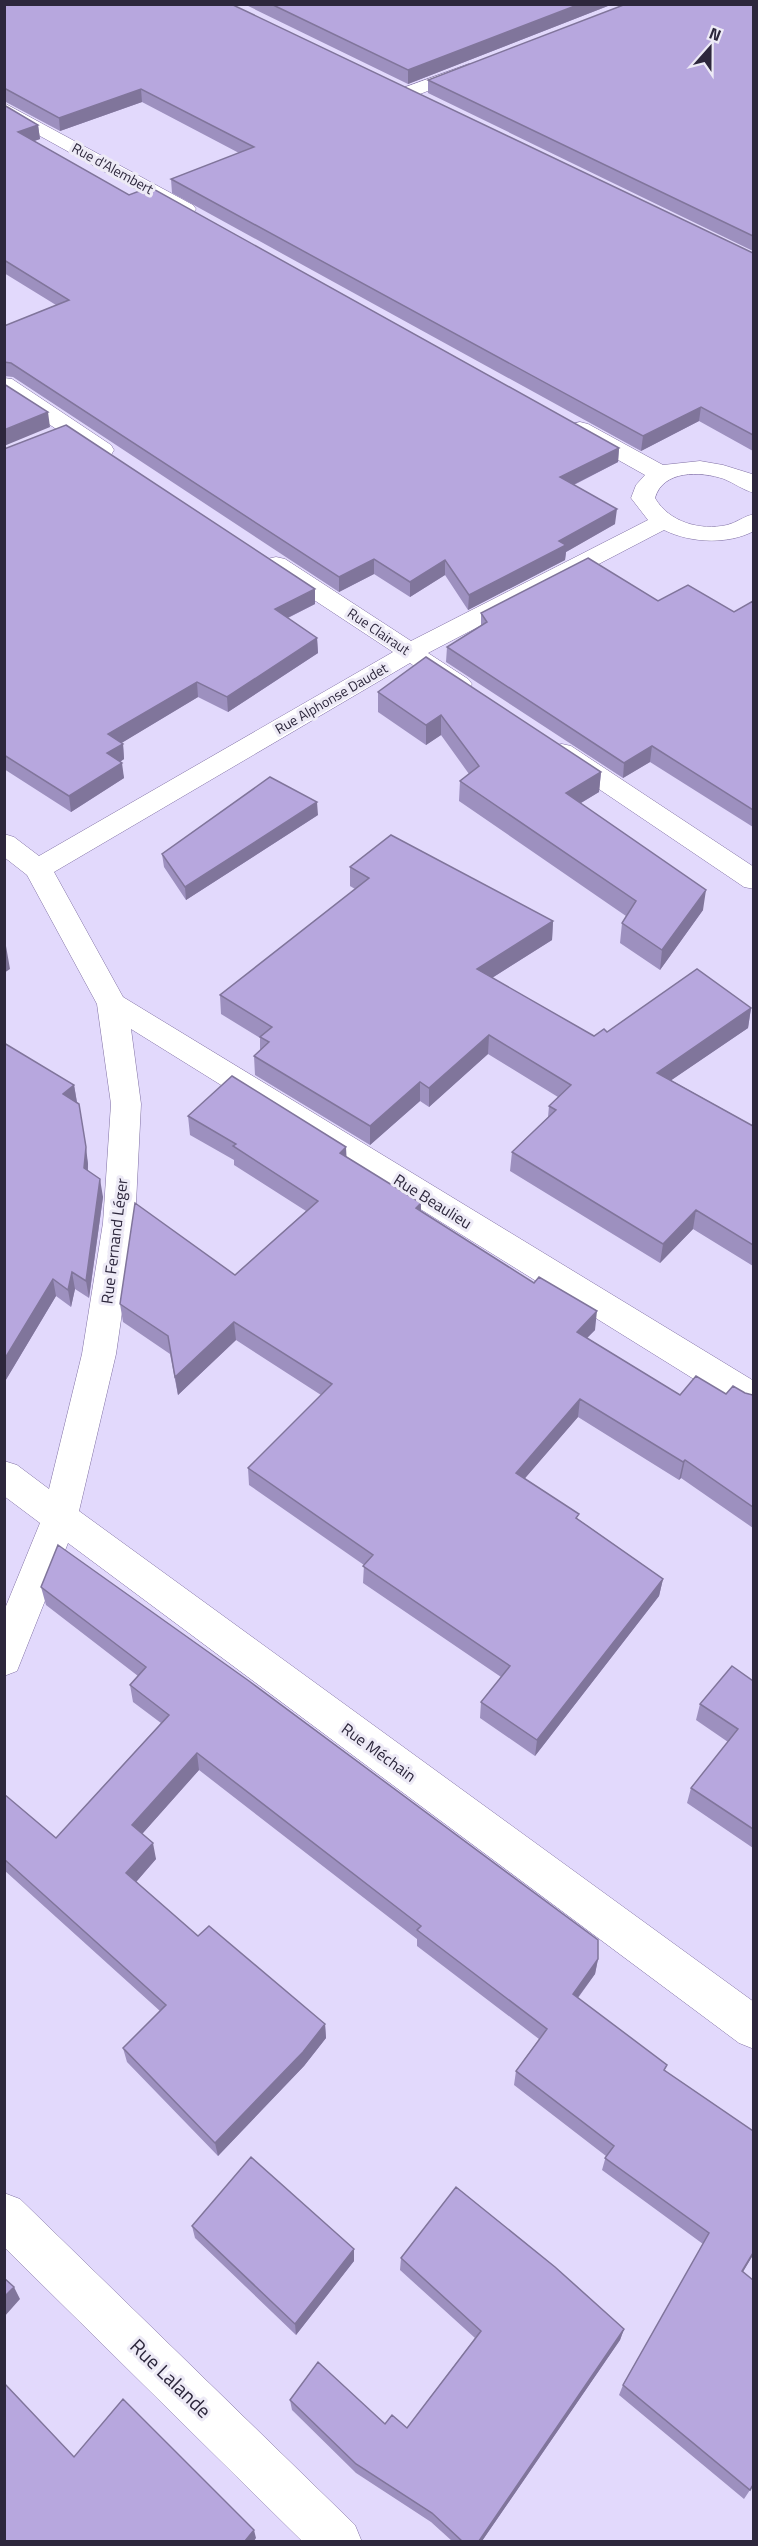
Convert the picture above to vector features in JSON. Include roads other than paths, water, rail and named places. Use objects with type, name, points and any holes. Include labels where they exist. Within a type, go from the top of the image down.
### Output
[{"type":"street","points":[[406,93],[481,64]]},
{"type":"street","points":[[385,83],[428,103]]},
{"type":"street","name":"Rue d'Alembert","points":[[4,108],[202,218]]},
{"type":"street","points":[[4,384],[119,460]]},
{"type":"street","points":[[567,422],[661,474]]},
{"type":"street","points":[[751,479],[701,467],[681,469],[661,474],[648,484],[643,498],[647,510],[662,522],[681,530],[708,533],[733,531],[753,524]]},
{"type":"street","name":"Rue Alphonse Daudet","points":[[38,869],[410,652],[662,522]]},
{"type":"street","name":"Rue Clairaut","points":[[258,551],[477,696]]},
{"type":"street","points":[[546,742],[753,880]]},
{"type":"street","name":"Rue Fernand Léger","points":[[4,843],[38,869],[112,1004],[126,1104],[119,1223],[99,1354],[60,1517],[4,1659]]},
{"type":"street","name":"Rue Beaulieu","points":[[112,1004],[753,1399]]},
{"type":"street","name":"Rue Méchain","points":[[4,1476],[753,2028]]},
{"type":"street","name":"Rue Lalande","points":[[4,2215],[338,2541]]}]
